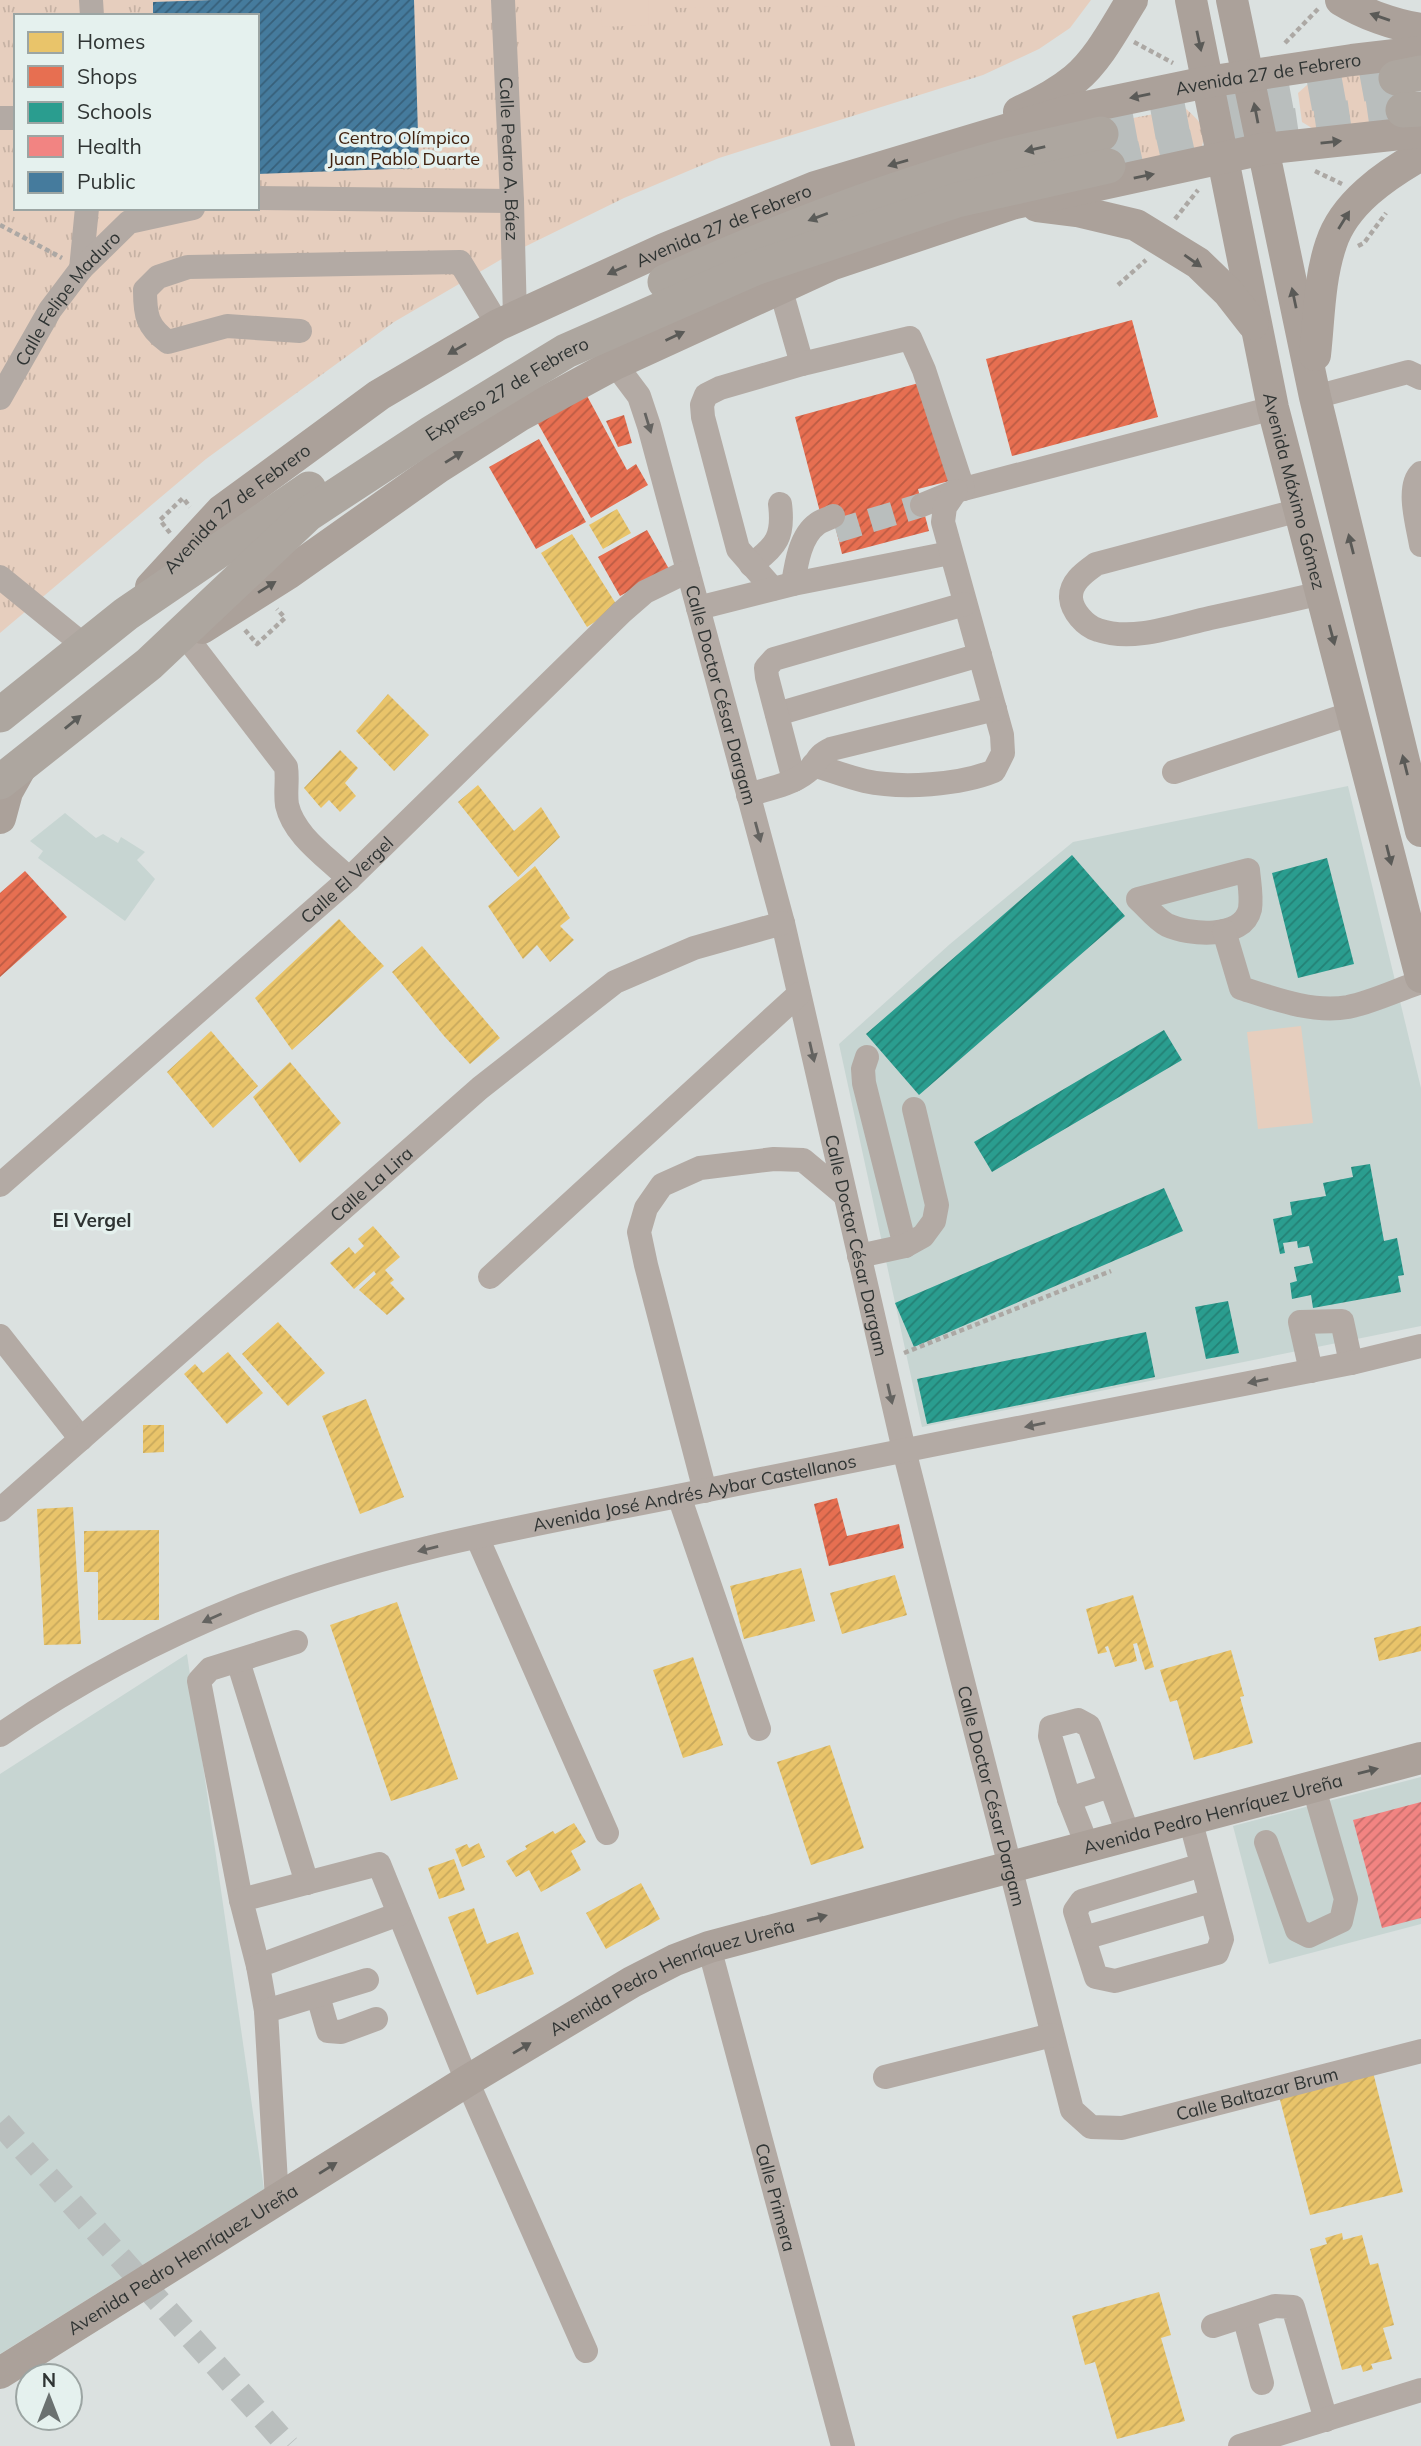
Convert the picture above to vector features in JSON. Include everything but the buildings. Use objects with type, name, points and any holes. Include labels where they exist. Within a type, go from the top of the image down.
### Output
[{"type":"highway","name":"Expreso 27 de Febrero","points":[[0,715],[126,614],[301,495],[392,429],[578,321],[740,248],[822,215],[998,158],[1105,150],[768,264],[566,351],[433,432],[308,514],[149,664],[69,726],[6,792]]},
{"type":"main road","points":[[934,152],[1049,98],[1076,78],[1101,49],[1132,0]]},
{"type":"main road","name":"Avenida Máximo Gómez","points":[[1191,0],[1273,408],[1421,980]]},
{"type":"main road","points":[[1231,0],[1313,389],[1421,831]]},
{"type":"main road","points":[[1341,0],[1407,27],[1421,29]]},
{"type":"main road","name":"Avenida 27 de Febrero","points":[[126,614],[221,511],[379,395],[506,322],[664,249],[815,187],[1072,110],[1207,82],[1421,52]]},
{"type":"main road","points":[[149,664],[289,573],[439,467],[519,416],[615,363],[780,287],[833,264],[1015,203],[1222,160],[1412,100]]},
{"type":"main road","points":[[1313,389],[1325,265],[1332,241],[1349,211],[1389,173],[1421,155]]},
{"type":"main road","points":[[1015,203],[1077,211],[1136,225],[1198,263],[1242,307],[1257,331]]},
{"type":"main road","name":"Avenida Pedro Henríquez Ureña","points":[[0,2373],[467,2081],[632,1982],[675,1960],[709,1947],[1421,1758]]},
{"type":"street","name":"Calle Pedro A. Báez","points":[[503,0],[512,201],[506,322]]},
{"type":"street","points":[[259,198],[512,201]]},
{"type":"street","points":[[81,269],[87,210]]},
{"type":"street","name":"Calle Felipe Maduro","points":[[0,398],[50,310],[81,269],[129,222],[184,210]]},
{"type":"street","points":[[300,331],[227,326],[168,342],[154,332],[145,312],[145,290],[158,277],[188,267],[460,262],[506,322]]},
{"type":"street","points":[[780,287],[802,364]]},
{"type":"street","points":[[791,585],[751,565],[738,549],[702,405],[706,395],[720,388],[802,364],[909,338],[923,370],[960,490]]},
{"type":"street","name":"Calle Doctor César Dargam","points":[[615,363],[639,396],[698,608],[783,923],[904,1450],[1052,2035],[1072,2110],[1091,2127]]},
{"type":"street","points":[[1313,389],[1408,372],[1421,378]]},
{"type":"street","points":[[922,505],[960,490],[1273,408]]},
{"type":"street","points":[[1421,473],[1417,477],[1413,500],[1421,545]]},
{"type":"street","points":[[803,773],[920,785],[978,778],[994,771],[1003,753],[1002,735],[943,522],[944,507],[960,490]]},
{"type":"street","points":[[751,565],[768,552],[777,539],[783,526],[780,504]]},
{"type":"street","points":[[1300,510],[1096,565],[1081,574],[1071,597],[1084,622],[1095,629],[1137,634],[1321,593]]},
{"type":"street","points":[[791,585],[798,558],[815,525],[834,523]]},
{"type":"street","points":[[698,608],[791,585],[950,553]]},
{"type":"street","name":"Calle El Vergel","points":[[0,1185],[349,879],[622,612],[645,592],[688,571]]},
{"type":"street","points":[[0,577],[86,647]]},
{"type":"street","points":[[803,773],[777,714],[766,668],[774,659],[965,604]]},
{"type":"street","points":[[187,638],[286,766],[287,803],[295,827],[349,879]]},
{"type":"street","points":[[777,714],[979,655]]},
{"type":"street","points":[[748,795],[803,773],[819,754],[831,749],[995,709]]},
{"type":"street","points":[[1174,772],[1353,713]]},
{"type":"street","name":"Calle La Lira","points":[[0,1510],[480,1088],[615,982],[694,948],[783,923]]},
{"type":"street","points":[[1224,931],[1241,988],[1289,1004],[1347,1007],[1421,980]]},
{"type":"street","points":[[490,1277],[799,993]]},
{"type":"street","points":[[867,1057],[863,1069],[864,1083],[905,1246]]},
{"type":"street","points":[[859,1256],[905,1246],[923,1236],[934,1221],[937,1205],[914,1109]]},
{"type":"street","points":[[705,1491],[639,1232],[646,1208],[662,1185],[700,1168],[774,1159],[803,1160],[845,1195]]},
{"type":"street","points":[[1311,1371],[1300,1322],[1342,1321],[1352,1363]]},
{"type":"street","points":[[0,1336],[81,1439]]},
{"type":"street","name":"Avenida José Andrés Aybar Castellanos","points":[[0,1735],[97,1674],[166,1639],[244,1604],[329,1575],[477,1537],[1352,1363],[1421,1346]]},
{"type":"street","points":[[679,1496],[759,1730]]},
{"type":"street","points":[[477,1537],[607,1833]]},
{"type":"street","points":[[276,2200],[266,2011],[241,1900],[199,1681],[210,1669],[296,1642]]},
{"type":"street","points":[[238,1661],[307,1883]]},
{"type":"street","points":[[1087,1845],[1049,1736],[1051,1727],[1078,1720],[1089,1726],[1128,1834]]},
{"type":"street","points":[[1266,1842],[1297,1930],[1309,1936],[1341,1921],[1346,1899],[1313,1785]]},
{"type":"street","points":[[1069,1799],[1110,1786]]},
{"type":"street","points":[[1190,1819],[1222,1939],[1217,1953],[1115,1981],[1096,1977],[1075,1911],[1082,1901],[1202,1865]]},
{"type":"street","points":[[241,1900],[379,1864],[467,2081],[586,2351]]},
{"type":"street","points":[[1084,1938],[1211,1901]]},
{"type":"street","points":[[258,1966],[399,1914]]},
{"type":"street","name":"Calle Primera","points":[[709,1947],[843,2446]]},
{"type":"street","points":[[266,2011],[367,1980]]},
{"type":"street","points":[[317,1996],[328,2031],[341,2032],[376,2019]]},
{"type":"street","points":[[885,2077],[1052,2035]]},
{"type":"street","name":"Calle Baltazar Brum","points":[[1091,2127],[1122,2128],[1421,2051]]},
{"type":"street","points":[[1213,2326],[1275,2306],[1293,2307],[1326,2420]]},
{"type":"street","points":[[1244,2316],[1262,2383]]},
{"type":"street","points":[[1240,2446],[1421,2390]]},
{"type":"path","points":[[1364,243],[1387,212]]},
{"type":"path","points":[[0,225],[81,269]]},
{"type":"path","points":[[1118,285],[1147,260]]},
{"type":"path","points":[[160,520],[183,499]]},
{"type":"path","points":[[257,644],[285,618]]},
{"type":"path","points":[[883,1362],[1111,1271]]},
{"type":"shaded area","points":[[1348,786],[1421,1088],[1421,1326],[922,1427],[839,1044],[950,944],[1073,842]]},
{"type":"shaded area","points":[[65,813],[96,838],[103,834],[118,843],[121,837],[145,852],[137,860],[155,879],[125,921],[38,858],[43,851],[30,841]]},
{"type":"shaded area","points":[[187,1654],[264,2189],[0,2354],[0,1774]]},
{"type":"shaded area","points":[[1421,1777],[1421,1924],[1269,1964],[1233,1826]]},
{"type":"green space","name":"Centro Olímpico Juan Pablo Duarte","points":[[0,0],[1091,0],[1070,28],[1039,49],[983,75],[719,158],[624,198],[512,253],[394,322],[206,459],[0,633]]},
{"type":"green space","points":[[601,0],[648,0],[649,25],[602,27]]},
{"type":"green space","points":[[678,0],[733,0],[733,7],[678,8]]},
{"type":"green space","points":[[749,0],[805,0],[805,7],[749,7]]},
{"type":"green space","points":[[820,0],[875,0],[875,6],[820,7]]},
{"type":"green space","points":[[1390,67],[1399,120],[1320,133],[1302,122],[1298,93],[1316,77]]},
{"type":"green space","points":[[1185,108],[1203,129],[1199,156],[1112,176],[1102,124]]},
{"type":"green space","points":[[1301,1026],[1313,1123],[1258,1129],[1247,1032]]},
{"type":"tunnel","points":[[1101,134],[1396,78]]},
{"type":"tunnel","points":[[1108,166],[1272,129],[1403,110]]},
{"type":"tunnel","points":[[836,531],[922,505]]},
{"type":"tunnel","points":[[0,2123],[288,2446]]},
{"type":"district","name":"El Vergel","points":[[92,1220]]}]
